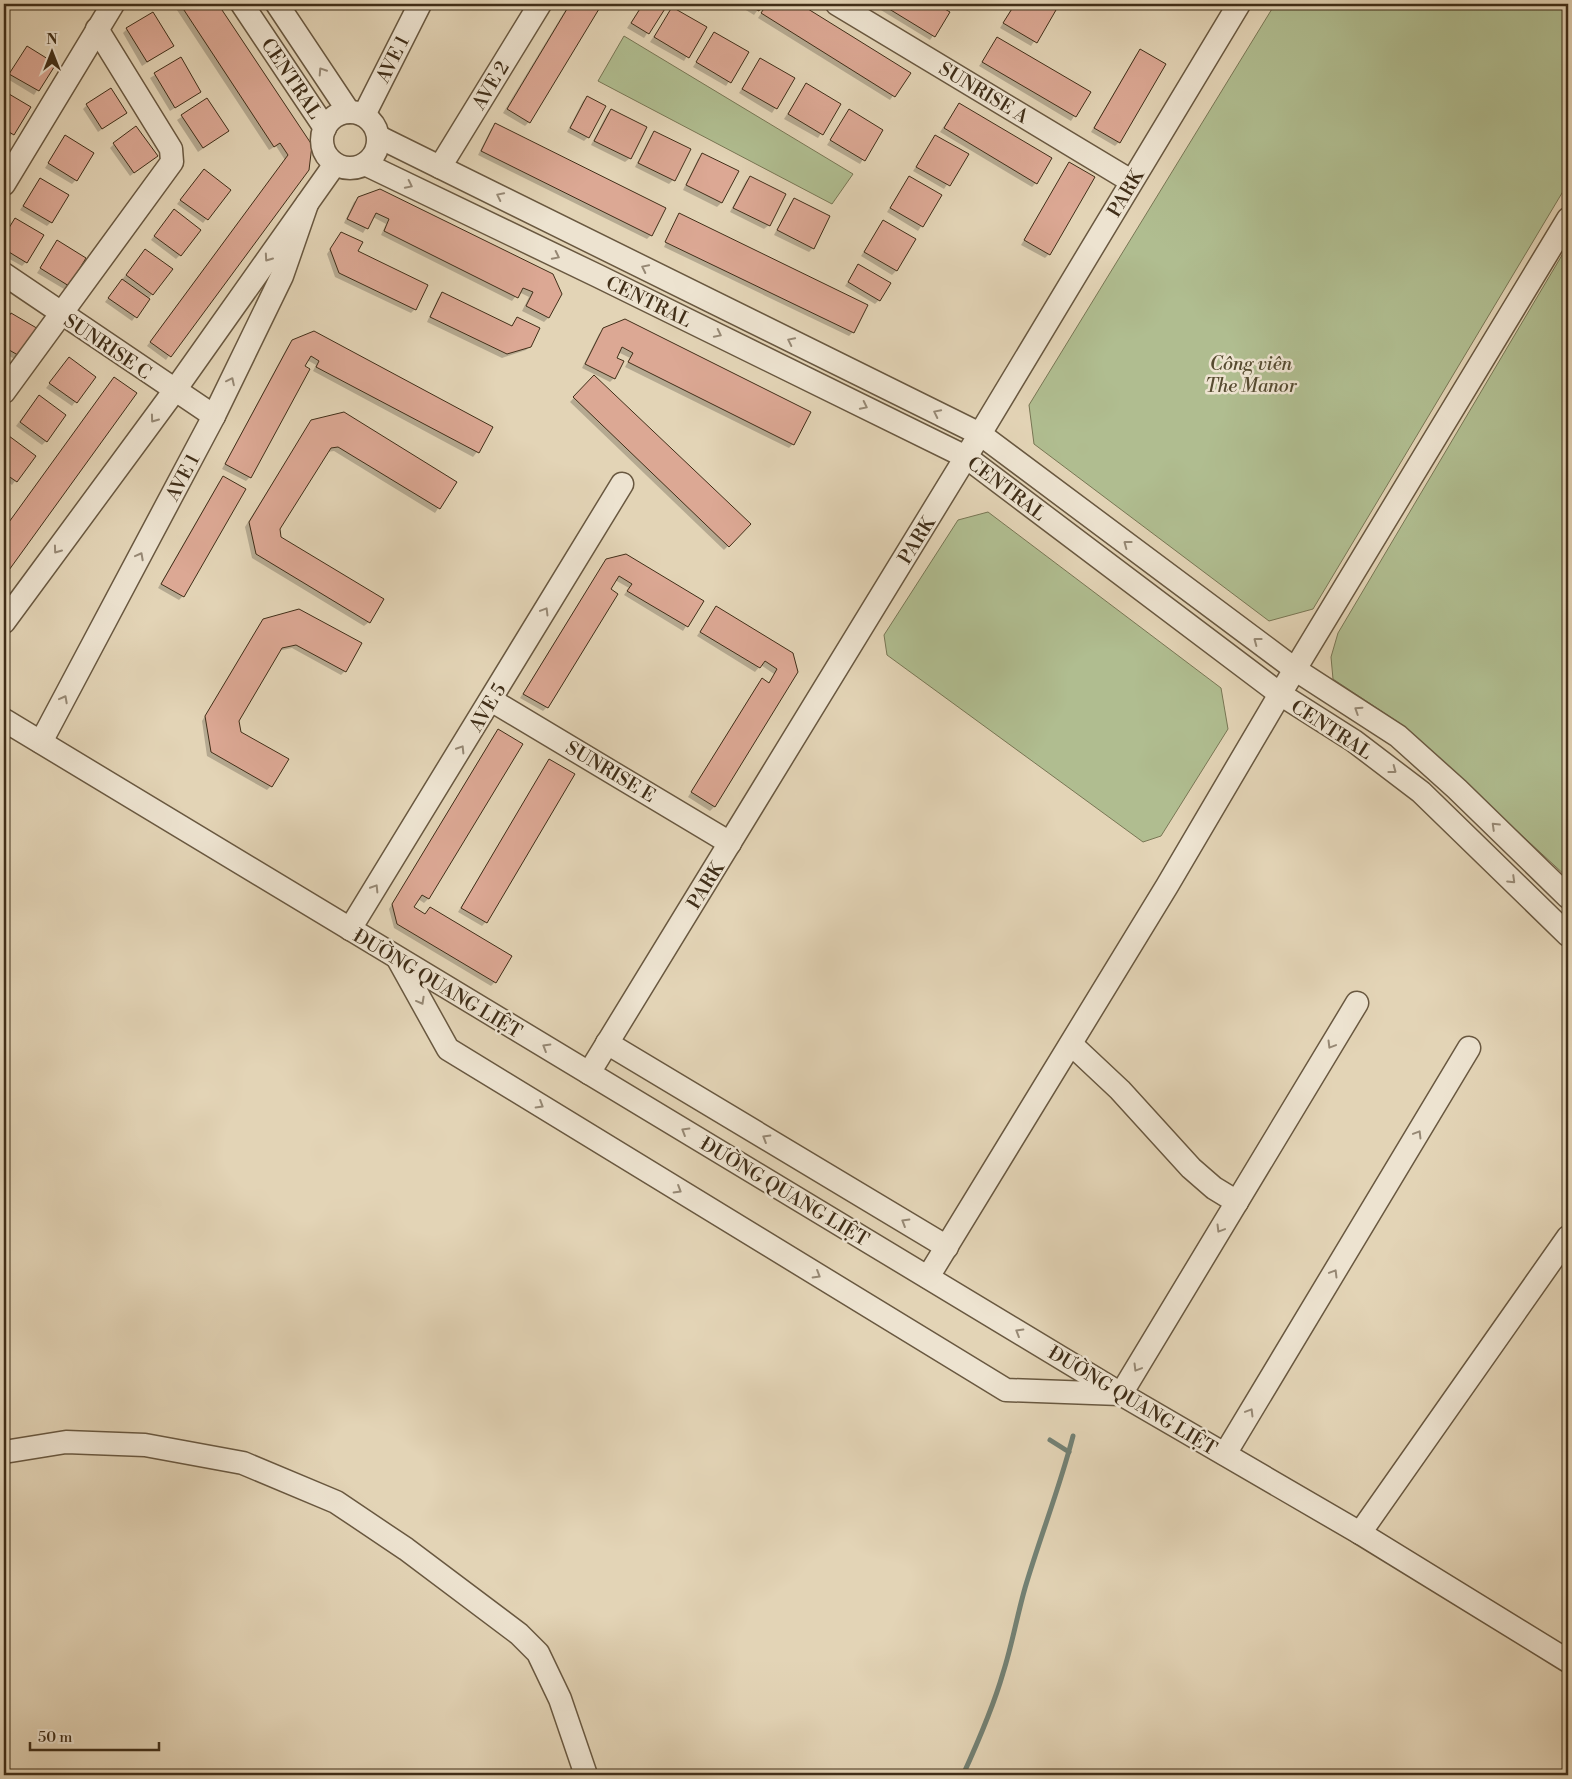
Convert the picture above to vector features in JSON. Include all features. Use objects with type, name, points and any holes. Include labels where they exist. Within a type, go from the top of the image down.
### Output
[{"type":"street","points":[[4,184],[113,4]]},
{"type":"street","name":"CENTRAL","points":[[242,4],[325,128]]},
{"type":"street","name":"CENTRAL","points":[[277,4],[356,114]]},
{"type":"street","name":"AVE 1","points":[[356,114],[420,4]]},
{"type":"street","name":"AVE 2","points":[[440,167],[540,4]]},
{"type":"street","name":"SUNRISE A","points":[[837,4],[1131,181]]},
{"type":"street","name":"PARK","points":[[588,1073],[966,457],[1239,4]]},
{"type":"street","points":[[4,392],[172,162],[171,149],[97,29]]},
{"type":"street","points":[[356,114],[371,120],[379,136],[378,146],[375,155],[365,164],[350,169],[340,167],[325,154],[322,136],[330,120],[337,115],[356,114]]},
{"type":"street","name":"CENTRAL","points":[[379,136],[980,434],[1296,670],[1398,736],[1458,789],[1568,897]]},
{"type":"street","name":"AVE 1","points":[[4,622],[175,390],[335,164]]},
{"type":"street","name":"CENTRAL","points":[[365,164],[616,284],[966,457],[1280,694],[1354,741],[1421,792],[1568,935]]},
{"type":"street","name":"AVE 1","points":[[41,742],[214,416],[282,276],[307,204]]},
{"type":"street","points":[[928,1277],[1167,886],[1280,694],[1568,219]]},
{"type":"street","name":"SUNRISE C","points":[[4,274],[214,416]]},
{"type":"street","points":[[244,292],[268,306]]},
{"type":"street","name":"AVE 5","points":[[350,929],[622,484]]},
{"type":"street","name":"SUNRISE E","points":[[491,700],[730,843]]},
{"type":"street","name":"ĐƯỜNG QUANG LIỆT","points":[[4,720],[1121,1394],[1360,1533],[1568,1661]]},
{"type":"street","points":[[398,959],[448,1049],[1006,1390],[1121,1394],[1356,1003]]},
{"type":"street","points":[[607,1043],[947,1247]]},
{"type":"street","points":[[1070,1044],[1120,1090],[1190,1168],[1214,1188],[1237,1202]]},
{"type":"street","points":[[1225,1454],[1469,1048]]},
{"type":"street","points":[[1360,1533],[1568,1238]]},
{"type":"street","points":[[4,1452],[66,1442],[145,1445],[243,1463],[336,1502],[406,1548],[519,1634],[538,1653],[560,1699],[586,1775]]},
{"type":"green space","name":"Công viên The Manor","points":[[1275,4],[1568,4],[1568,183],[1313,609],[1269,621],[1034,444],[1029,405]]},
{"type":"green space","points":[[624,36],[853,174],[832,204],[598,81]]},
{"type":"green space","points":[[1568,245],[1568,878],[1401,724],[1333,679],[1331,657],[1338,633]]},
{"type":"green space","points":[[988,512],[1221,688],[1228,729],[1161,836],[1143,842],[887,655],[884,635],[958,520]]},
{"type":"building","points":[[180,4],[218,4],[312,145],[309,170],[171,357],[150,342],[288,155],[280,143],[274,147]]},
{"type":"building","points":[[570,4],[602,4],[530,123],[507,109]]},
{"type":"building","points":[[643,4],[668,4],[649,34],[631,23]]},
{"type":"building","points":[[746,4],[763,4],[759,11]]},
{"type":"building","points":[[767,4],[800,4],[911,73],[895,97],[761,13]]},
{"type":"building","points":[[881,4],[936,4],[950,12],[935,37]]},
{"type":"building","points":[[1015,4],[1044,4],[1056,10],[1037,43],[1003,23]]},
{"type":"building","points":[[672,7],[707,27],[689,58],[654,37]]},
{"type":"building","points":[[153,12],[174,46],[147,62],[126,28]]},
{"type":"building","points":[[714,32],[749,52],[731,83],[696,62]]},
{"type":"building","points":[[997,37],[1091,92],[1076,117],[982,62]]},
{"type":"building","points":[[27,46],[56,64],[39,91],[9,74]]},
{"type":"building","points":[[1140,49],[1166,64],[1120,143],[1094,128]]},
{"type":"building","points":[[181,57],[201,92],[175,108],[154,73]]},
{"type":"building","points":[[760,58],[795,78],[777,109],[742,89]]},
{"type":"building","points":[[806,83],[841,104],[823,135],[788,114]]},
{"type":"building","points":[[111,88],[127,113],[102,129],[86,104]]},
{"type":"building","points":[[4,91],[31,107],[14,135],[4,129]]},
{"type":"building","points":[[587,96],[606,106],[589,138],[570,128]]},
{"type":"building","points":[[207,98],[229,131],[203,148],[181,115]]},
{"type":"building","points":[[959,103],[1052,158],[1037,184],[944,128]]},
{"type":"building","points":[[611,109],[647,127],[631,159],[594,141]]},
{"type":"building","points":[[849,109],[883,130],[865,161],[830,140]]},
{"type":"building","points":[[495,123],[666,208],[652,236],[481,151]]},
{"type":"building","points":[[136,126],[158,156],[134,173],[113,143]]},
{"type":"building","points":[[654,131],[691,149],[675,181],[638,163]]},
{"type":"building","points":[[65,135],[94,153],[77,181],[48,163]]},
{"type":"building","points":[[935,135],[969,154],[950,186],[916,167]]},
{"type":"building","points":[[702,153],[739,171],[722,203],[686,185]]},
{"type":"building","points":[[1069,162],[1095,177],[1050,255],[1024,240]]},
{"type":"building","points":[[204,169],[231,190],[208,220],[180,200]]},
{"type":"building","points":[[750,176],[786,194],[770,226],[733,208]]},
{"type":"building","points":[[909,176],[942,195],[923,227],[890,208]]},
{"type":"building","points":[[40,178],[69,195],[52,223],[23,206]]},
{"type":"building","points":[[380,189],[553,274],[562,294],[549,318],[526,306],[533,292],[523,288],[518,298],[384,231],[389,219],[376,213],[368,229],[347,219],[358,197]]},
{"type":"building","points":[[794,198],[830,216],[814,249],[777,230]]},
{"type":"building","points":[[174,209],[201,230],[181,256],[154,236]]},
{"type":"building","points":[[679,213],[868,305],[854,333],[665,242]]},
{"type":"building","points":[[15,218],[44,235],[27,263],[4,249],[4,236]]},
{"type":"building","points":[[883,220],[916,239],[897,271],[864,252]]},
{"type":"building","points":[[341,232],[363,242],[358,251],[428,285],[416,310],[339,273],[330,249]]},
{"type":"building","points":[[57,240],[86,258],[69,286],[40,268]]},
{"type":"building","points":[[145,249],[173,269],[153,295],[126,275]]},
{"type":"building","points":[[858,264],[891,283],[880,301],[848,282]]},
{"type":"building","points":[[122,279],[150,299],[137,318],[108,298]]},
{"type":"building","points":[[442,292],[512,326],[517,317],[540,328],[531,347],[507,354],[430,317]]},
{"type":"building","points":[[11,313],[40,330],[23,358],[4,347],[4,324]]},
{"type":"building","points":[[625,319],[811,412],[794,445],[628,362],[633,353],[622,347],[617,358],[624,361],[615,379],[585,364],[603,328]]},
{"type":"building","points":[[314,331],[493,427],[479,453],[316,367],[319,361],[311,356],[305,366],[310,369],[251,478],[225,464],[292,340]]},
{"type":"building","points":[[69,357],[96,377],[77,403],[49,383]]},
{"type":"building","points":[[594,375],[751,524],[729,547],[573,397]]},
{"type":"building","points":[[114,377],[137,393],[4,577],[4,529]]},
{"type":"building","points":[[39,395],[66,415],[47,442],[20,422]]},
{"type":"building","points":[[344,412],[457,482],[440,509],[338,447],[331,448],[280,529],[281,537],[384,599],[370,623],[256,554],[249,522],[311,420]]},
{"type":"building","points":[[9,436],[36,456],[17,482],[4,473],[4,442]]},
{"type":"building","points":[[223,476],[246,489],[184,597],[161,584]]},
{"type":"building","points":[[626,554],[704,601],[688,627],[627,591],[632,584],[619,576],[611,589],[618,594],[548,708],[523,694],[606,559]]},
{"type":"building","points":[[716,606],[793,653],[798,672],[715,807],[691,792],[762,678],[769,683],[777,669],[765,661],[760,668],[700,632]]},
{"type":"building","points":[[299,609],[362,643],[346,672],[296,645],[282,648],[239,721],[241,732],[289,759],[272,787],[211,752],[205,716],[263,619]]},
{"type":"building","points":[[498,729],[523,744],[429,899],[422,895],[414,907],[425,914],[430,907],[512,956],[496,983],[397,924],[392,904]]},
{"type":"building","points":[[549,759],[575,774],[487,923],[461,908]]},
{"type":"waterway","points":[[963,1775],[985,1725],[999,1686],[1025,1588],[1073,1436]]},
{"type":"waterway","points":[[1050,1440],[1069,1452]]}]
